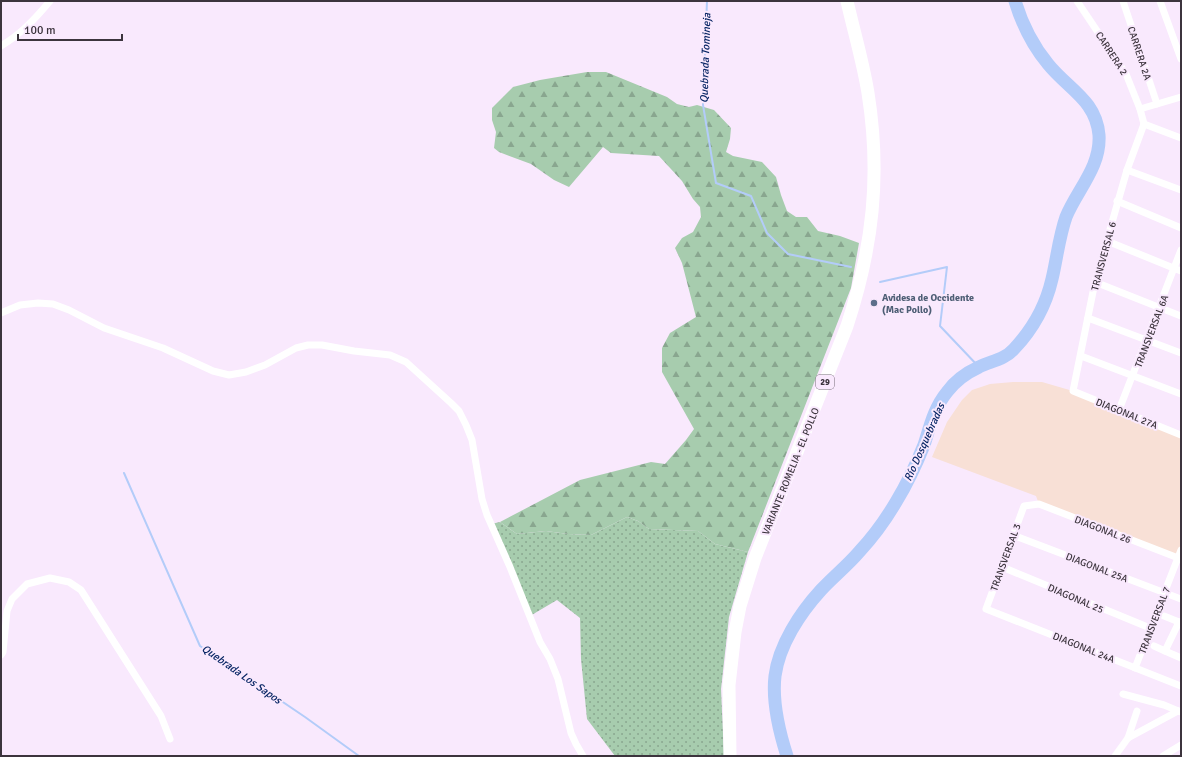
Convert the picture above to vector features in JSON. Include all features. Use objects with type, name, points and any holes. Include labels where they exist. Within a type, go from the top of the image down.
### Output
[{"type":"highway","name":"VARIANTE ROMELIA - EL POLLO","points":[[730,756],[729,684],[734,639],[740,606],[755,558],[847,326],[858,290],[870,234],[875,161],[872,126],[864,74],[847,1]]},
{"type":"street","points":[[1,46],[12,40],[28,26],[50,1]]},
{"type":"street","name":"CARRERA 2","points":[[1077,1],[1126,74],[1140,109],[1144,124]]},
{"type":"street","name":"CARRERA 2A","points":[[1123,1],[1157,104]]},
{"type":"street","points":[[1160,1],[1181,59]]},
{"type":"street","points":[[1140,109],[1181,97]]},
{"type":"street","points":[[1144,124],[1181,138]]},
{"type":"street","name":"TRANSVERSAL 6","points":[[1073,391],[1081,356],[1094,282],[1127,170],[1144,124]]},
{"type":"street","points":[[1127,170],[1181,190]]},
{"type":"street","points":[[1117,202],[1181,228]]},
{"type":"street","points":[[1107,240],[1178,269]]},
{"type":"street","name":"TRANSVERSAL 6A","points":[[1119,410],[1160,308],[1178,269],[1181,250]]},
{"type":"street","points":[[1094,282],[1181,316]]},
{"type":"street","points":[[1,313],[20,305],[38,303],[53,304],[69,310],[104,328],[163,348],[213,371],[229,375],[246,372],[265,365],[296,348],[308,345],[322,345],[390,356],[406,362],[459,411],[466,425],[472,440],[482,499],[487,515],[540,642],[550,659],[558,679],[571,734],[583,756]]},
{"type":"street","points":[[1088,318],[1181,353]]},
{"type":"street","points":[[1081,356],[1181,394]]},
{"type":"street","name":"DIAGONAL 27A","points":[[1073,391],[1181,435]]},
{"type":"street","name":"DIAGONAL 26","points":[[1024,506],[1039,504],[1179,559]]},
{"type":"street","name":"TRANSVERSAL 3","points":[[986,608],[1024,506]]},
{"type":"street","name":"DIAGONAL 25A","points":[[1013,535],[1181,599]]},
{"type":"street","name":"TRANSVERSAL 7","points":[[1135,668],[1179,559],[1181,550]]},
{"type":"street","name":"DIAGONAL 25","points":[[1002,567],[1150,628]]},
{"type":"street","points":[[1,655],[3,652],[7,610],[16,594],[27,584],[50,578],[68,582],[81,590],[161,716],[170,739]]},
{"type":"street","name":"DIAGONAL 24A","points":[[986,608],[1181,686]]},
{"type":"street","points":[[1164,616],[1180,622],[1165,651]]},
{"type":"street","points":[[1154,646],[1181,658]]},
{"type":"street","points":[[1123,694],[1164,705],[1179,712]]},
{"type":"street","points":[[1115,756],[1128,738],[1137,711]]},
{"type":"street","points":[[1128,738],[1179,712]]},
{"type":"street","points":[[1163,756],[1181,745]]},
{"type":"shaded area","points":[[1042,382],[1073,391],[1181,435],[1181,550],[1178,558],[1039,504],[1036,496],[932,457],[947,422],[962,400],[972,390],[990,384]]},
{"type":"green space","points":[[587,72],[606,72],[667,97],[677,104],[689,107],[697,105],[714,110],[731,128],[730,139],[726,152],[733,156],[762,162],[776,177],[787,211],[796,217],[807,217],[818,231],[840,236],[859,243],[851,288],[748,552],[715,544],[698,531],[649,529],[638,521],[627,517],[591,535],[546,531],[517,534],[500,522],[580,480],[651,462],[665,464],[694,429],[662,372],[662,348],[670,333],[696,317],[682,263],[675,248],[682,238],[693,232],[701,217],[700,207],[693,199],[682,181],[659,156],[611,153],[603,147],[569,187],[554,180],[531,164],[499,152],[494,148],[496,132],[492,120],[492,108],[513,87],[540,80]]},
{"type":"green space","points":[[627,517],[638,521],[649,529],[698,531],[715,544],[748,552],[729,617],[721,689],[724,756],[615,756],[587,719],[581,659],[580,618],[557,600],[530,616],[491,524],[500,522],[517,534],[546,531],[591,535]]},
{"type":"waterway","name":"Quebrada Tomineja","points":[[707,1],[703,105],[716,183],[751,196],[767,233],[788,254],[851,267]]},
{"type":"waterway","name":"Río Dosquebradas","points":[[787,756],[781,737],[774,696],[777,664],[786,641],[798,619],[813,599],[850,562],[888,515],[911,474],[924,445],[930,424],[943,398],[950,388],[970,372],[1010,353],[1021,342],[1038,317],[1049,289],[1066,217],[1096,158],[1099,147],[1099,135],[1097,123],[1093,113],[1080,96],[1048,64],[1038,50],[1021,18],[1015,1]]},
{"type":"waterway","name":"Quebrada Tomineja","points":[[880,282],[947,267],[940,326],[979,367]]},
{"type":"waterway","name":"Quebrada Los Sapos","points":[[124,473],[200,646],[305,717],[359,756]]},
{"type":"place","name":"Avidesa de Occidente (Mac Pollo)","points":[[874,303]]}]
